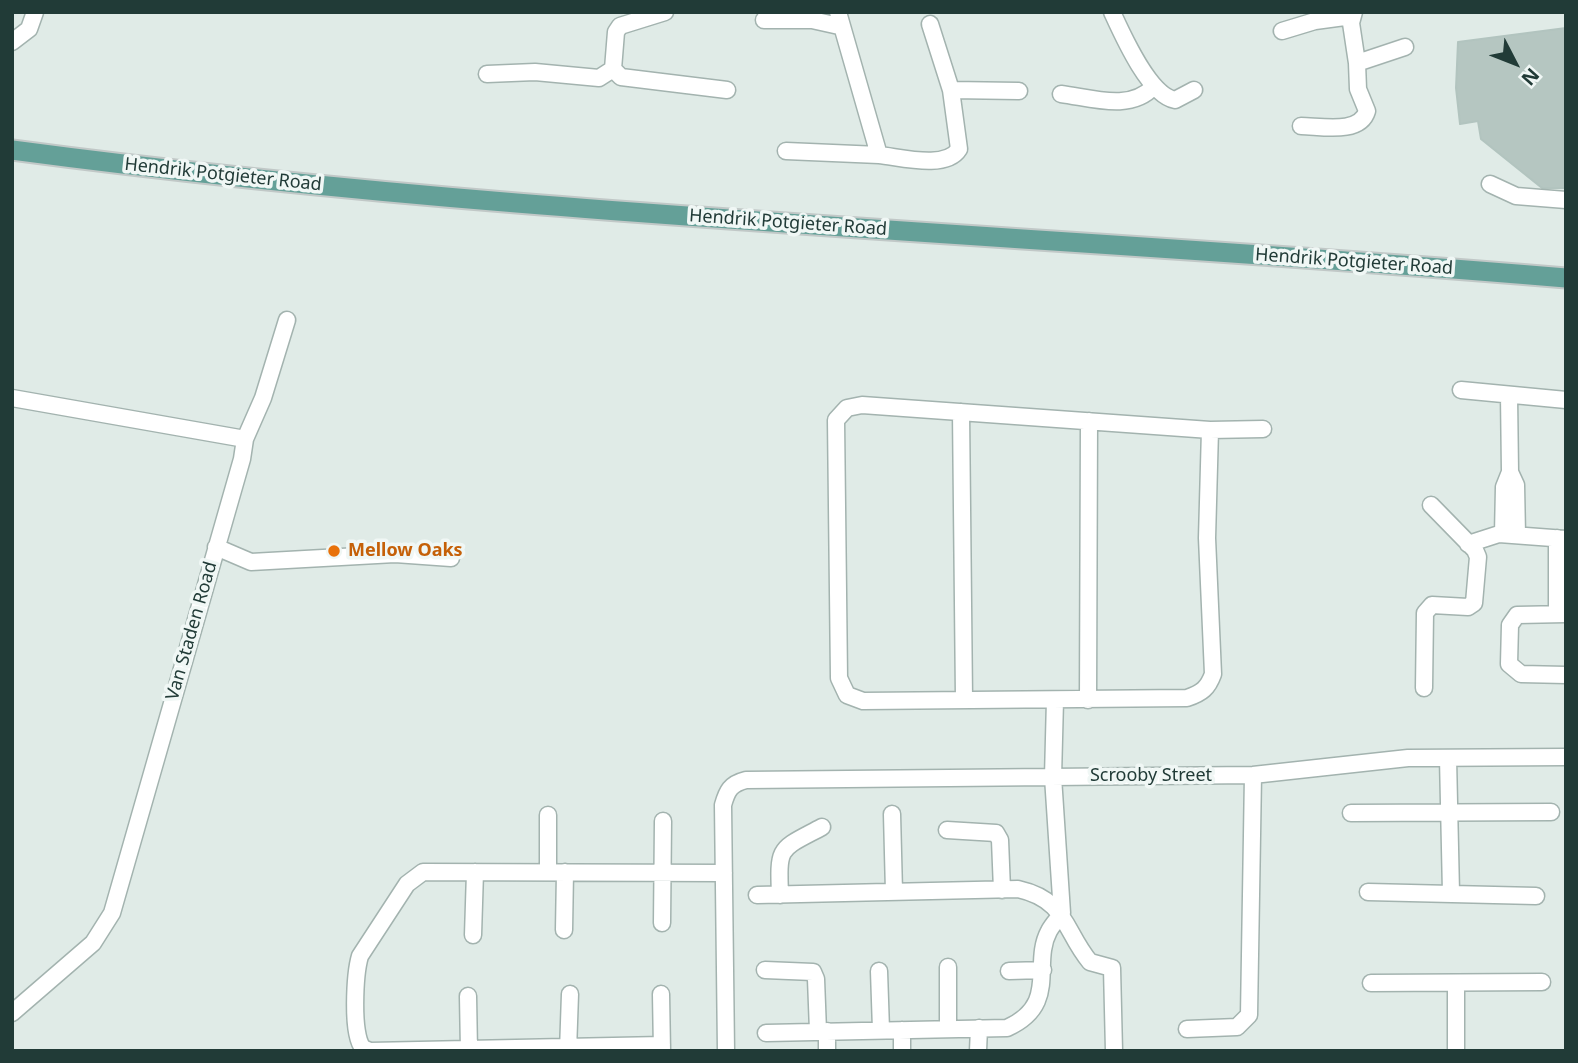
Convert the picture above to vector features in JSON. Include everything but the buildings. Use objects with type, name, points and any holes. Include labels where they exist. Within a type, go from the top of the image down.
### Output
[{"type":"main road","name":"Hendrik Potgieter Road","points":[[12,150],[275,181],[474,200],[1566,278]]},
{"type":"street","points":[[12,42],[29,29],[35,12]]},
{"type":"street","points":[[665,12],[620,26],[616,32],[614,64],[621,77],[727,90]]},
{"type":"street","points":[[1117,14],[1161,95],[1175,100],[1194,90]]},
{"type":"street","points":[[1282,31],[1353,14],[1358,89],[1367,111],[1364,118],[1349,127],[1301,126]]},
{"type":"street","points":[[764,20],[839,19],[879,155]]},
{"type":"street","points":[[786,151],[944,160],[955,155],[960,139],[951,90],[930,24]]},
{"type":"street","points":[[1357,64],[1405,47]]},
{"type":"street","points":[[487,74],[535,72],[599,78],[614,64]]},
{"type":"street","points":[[1061,94],[1130,102],[1144,97],[1154,86]]},
{"type":"street","points":[[951,90],[1019,91]]},
{"type":"street","points":[[1490,184],[1516,196],[1566,200]]},
{"type":"street","name":"Van Staden Road","points":[[12,1013],[93,943],[112,914],[242,459],[245,439],[263,398],[287,320]]},
{"type":"street","points":[[1461,390],[1566,400]]},
{"type":"street","points":[[1509,395],[1510,472],[1504,487],[1510,534]]},
{"type":"street","points":[[12,398],[245,439]]},
{"type":"street","points":[[1210,430],[1207,538],[1213,674],[1208,686],[1200,694],[1187,698],[863,701],[853,699],[841,686],[836,420],[847,408],[856,405],[1210,430],[1263,429]]},
{"type":"street","points":[[961,412],[964,699]]},
{"type":"street","points":[[1088,700],[1089,421]]},
{"type":"street","points":[[1424,688],[1427,608],[1438,604],[1468,607],[1476,599],[1478,557],[1431,505]]},
{"type":"street","points":[[1468,544],[1485,536],[1510,534],[1561,538],[1561,614],[1520,613],[1514,618],[1510,625],[1509,664],[1521,674],[1566,675]]},
{"type":"street","points":[[216,547],[251,562],[395,554],[451,558]]},
{"type":"street","points":[[1055,700],[1053,777],[1062,913],[1087,959],[1093,964],[1109,966],[1114,972],[1114,1051]]},
{"type":"street","name":"Scrooby Street","points":[[724,873],[723,806],[727,791],[735,783],[1253,775],[1408,758],[1566,757]]},
{"type":"street","points":[[1448,758],[1451,893]]},
{"type":"street","points":[[1187,1029],[1237,1027],[1249,1015],[1253,775]]},
{"type":"street","points":[[1351,813],[1551,812]]},
{"type":"street","points":[[892,814],[894,892]]},
{"type":"street","points":[[548,815],[548,872]]},
{"type":"street","points":[[662,923],[663,821]]},
{"type":"street","points":[[780,895],[779,860],[782,850],[822,827]]},
{"type":"street","points":[[947,830],[996,833],[1000,840],[1002,890]]},
{"type":"street","points":[[661,994],[662,1048],[370,1051],[363,1048],[356,1035],[357,967],[360,956],[415,876],[432,872],[724,873],[726,1051]]},
{"type":"street","points":[[473,935],[475,872]]},
{"type":"street","points":[[564,930],[565,872]]},
{"type":"street","points":[[757,895],[1018,890],[1036,895],[1062,913]]},
{"type":"street","points":[[1368,892],[1536,896]]},
{"type":"street","points":[[766,1032],[1007,1028],[1016,1023],[1038,1000],[1047,933],[1062,913]]},
{"type":"street","points":[[948,967],[948,1029]]},
{"type":"street","points":[[765,970],[813,972],[827,1051]]},
{"type":"street","points":[[1009,971],[1043,970]]},
{"type":"street","points":[[879,971],[881,1030]]},
{"type":"street","points":[[1371,983],[1542,982]]},
{"type":"street","points":[[1456,983],[1456,1051]]},
{"type":"street","points":[[568,1049],[570,994]]},
{"type":"street","points":[[468,996],[469,1050]]},
{"type":"street","points":[[978,1051],[979,1028]]},
{"type":"street","points":[[902,1030],[902,1051]]},
{"type":"place","name":"Mellow Oaks","points":[[334,551]]}]
